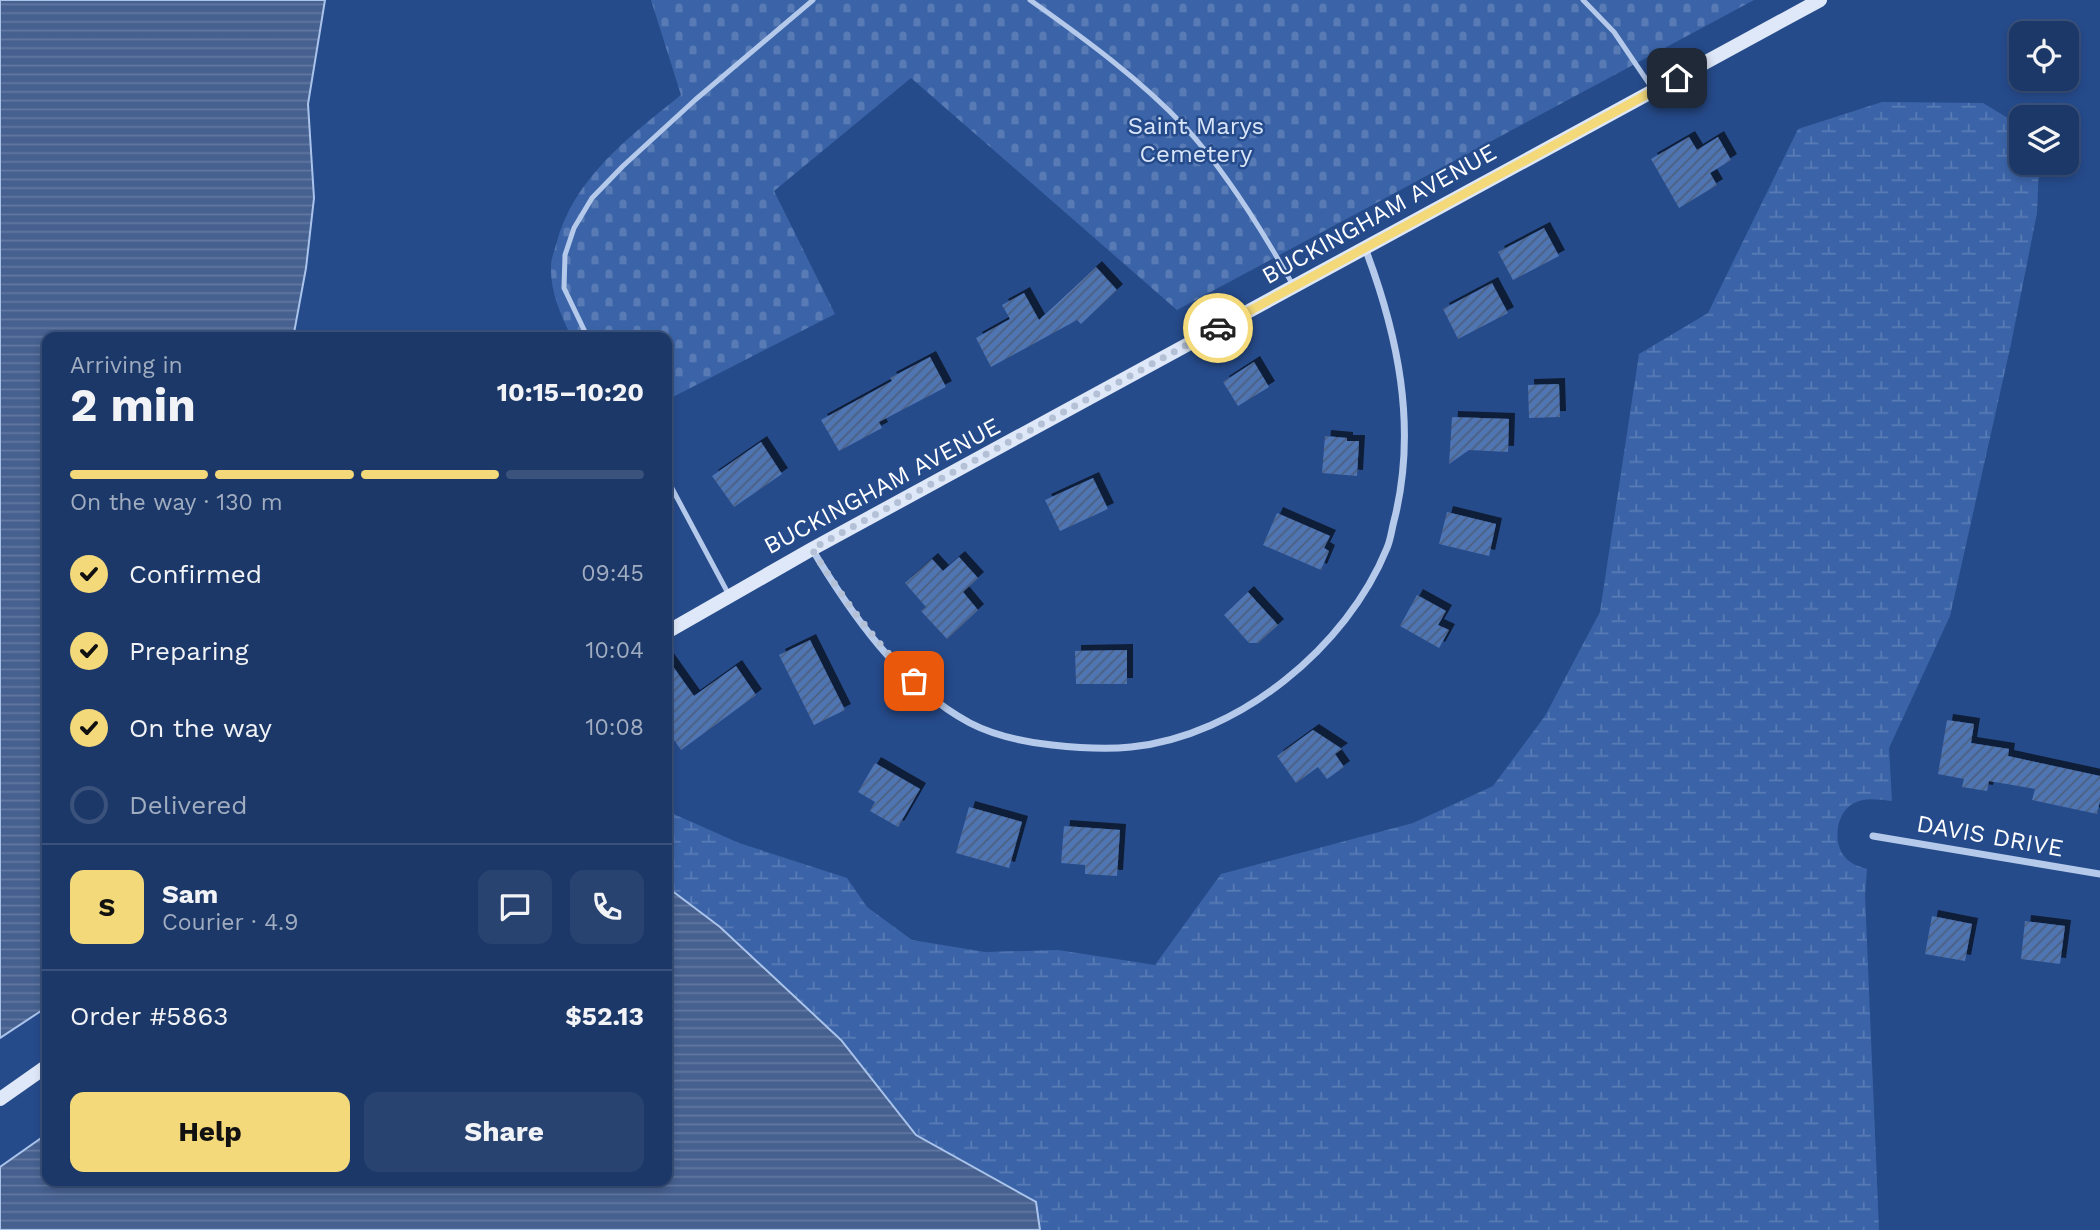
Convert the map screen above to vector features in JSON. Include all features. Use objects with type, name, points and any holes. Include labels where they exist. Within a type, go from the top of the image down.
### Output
[{"type":"main road","name":"BUCKINGHAM AVENUE","points":[[672,629],[812,549],[1820,0]]},
{"type":"main road","points":[[0,1099],[42,1070]]},
{"type":"street","points":[[812,549],[831,582],[875,640],[924,689],[972,724],[1007,737],[1090,750],[1134,747],[1190,733],[1235,713],[1275,687],[1311,658],[1343,624],[1367,588],[1388,547],[1403,483],[1405,414],[1395,350],[1380,287],[1365,248]]},
{"type":"street","name":"DAVIS DRIVE","points":[[1873,836],[2100,874]]},
{"type":"lane","points":[[585,332],[564,288],[565,255],[574,228],[592,198],[695,100],[813,0]]},
{"type":"lane","points":[[1030,0],[1083,37],[1144,87],[1187,130],[1235,193],[1294,286]]},
{"type":"lane","points":[[1583,0],[1614,32],[1654,91]]},
{"type":"lane","points":[[672,488],[729,595]]},
{"type":"green space","name":"Saint Marys Cemetery","points":[[651,0],[1754,0],[1177,310],[911,78],[774,191],[835,314],[672,397],[672,332],[569,332],[552,285],[551,263],[564,221],[590,179],[642,126],[681,95]]},
{"type":"green space","points":[[1882,102],[1983,103],[2009,119],[2009,175],[2039,175],[2037,213],[2011,344],[1950,616],[1889,748],[1892,801],[1868,799],[1854,803],[1840,819],[1837,835],[1844,856],[1852,863],[1867,869],[1865,895],[1879,1230],[1040,1230],[1036,1202],[916,1135],[841,1040],[720,927],[672,891],[672,813],[739,843],[847,878],[867,907],[912,940],[985,952],[1058,950],[1155,965],[1221,874],[1413,823],[1493,786],[1545,716],[1600,612],[1639,354],[1708,313],[1798,129]]},
{"type":"shaded area","points":[[0,0],[325,0],[308,104],[314,198],[306,268],[294,332],[42,332],[42,1010],[0,1038]]},
{"type":"shaded area","points":[[672,891],[720,927],[841,1040],[916,1135],[1036,1202],[1040,1230],[0,1230],[0,1167],[42,1138],[42,1186],[672,1186]]},
{"type":"building","points":[[1689,137],[1697,150],[1718,137],[1731,160],[1710,173],[1717,185],[1679,208],[1651,159]]},
{"type":"building","points":[[1544,228],[1559,256],[1513,280],[1498,252]]},
{"type":"building","points":[[1096,267],[1117,290],[1081,324],[1077,320],[991,367],[976,338],[1010,319],[1002,305],[1024,293],[1039,320]]},
{"type":"building","points":[[1492,283],[1508,313],[1458,339],[1443,309]]},
{"type":"building","points":[[930,357],[946,387],[879,422],[882,428],[839,451],[821,420]]},
{"type":"building","points":[[1254,362],[1269,387],[1238,406],[1223,382]]},
{"type":"building","points":[[1559,384],[1560,417],[1529,418],[1528,385]]},
{"type":"building","points":[[1452,417],[1509,419],[1508,452],[1469,450],[1449,464]]},
{"type":"building","points":[[1325,436],[1359,441],[1357,476],[1322,473]]},
{"type":"building","points":[[761,442],[782,474],[734,507],[712,476]]},
{"type":"building","points":[[1093,478],[1108,509],[1060,531],[1045,500]]},
{"type":"building","points":[[1447,512],[1496,524],[1489,556],[1439,544]]},
{"type":"building","points":[[1277,513],[1330,536],[1324,548],[1329,551],[1321,570],[1263,545]]},
{"type":"building","points":[[959,557],[978,578],[963,592],[978,610],[947,639],[921,611],[926,607],[905,583],[932,559],[943,571]]},
{"type":"building","points":[[1248,592],[1278,625],[1258,643],[1249,643],[1224,615]]},
{"type":"building","points":[[1417,595],[1446,611],[1438,625],[1449,630],[1439,648],[1400,626]]},
{"type":"building","points":[[810,640],[845,710],[814,725],[779,655]]},
{"type":"building","points":[[1127,650],[1127,684],[1076,684],[1075,651]]},
{"type":"building","points":[[672,665],[694,696],[736,666],[756,695],[681,750],[672,737]]},
{"type":"building","points":[[1947,720],[1974,724],[1971,743],[2009,749],[2008,756],[2100,776],[2097,814],[2032,800],[2035,789],[1989,781],[1987,791],[1962,787],[1964,779],[1938,774]]},
{"type":"building","points":[[1313,730],[1342,749],[1335,754],[1344,767],[1327,779],[1318,767],[1296,783],[1277,756]]},
{"type":"building","points":[[875,763],[920,789],[898,827],[870,811],[875,802],[858,792]]},
{"type":"building","points":[[969,807],[1022,822],[1009,868],[956,853]]},
{"type":"building","points":[[1064,826],[1120,830],[1117,876],[1085,874],[1085,865],[1061,863]]},
{"type":"building","points":[[1932,916],[1972,924],[1965,961],[1925,954]]},
{"type":"building","points":[[2025,921],[2065,926],[2060,964],[2021,959]]},
{"type":"way so far","points":[[914,681],[875,640],[831,582],[812,549],[1218,328]]},
{"type":"route","points":[[1218,328],[1677,78]]}]
